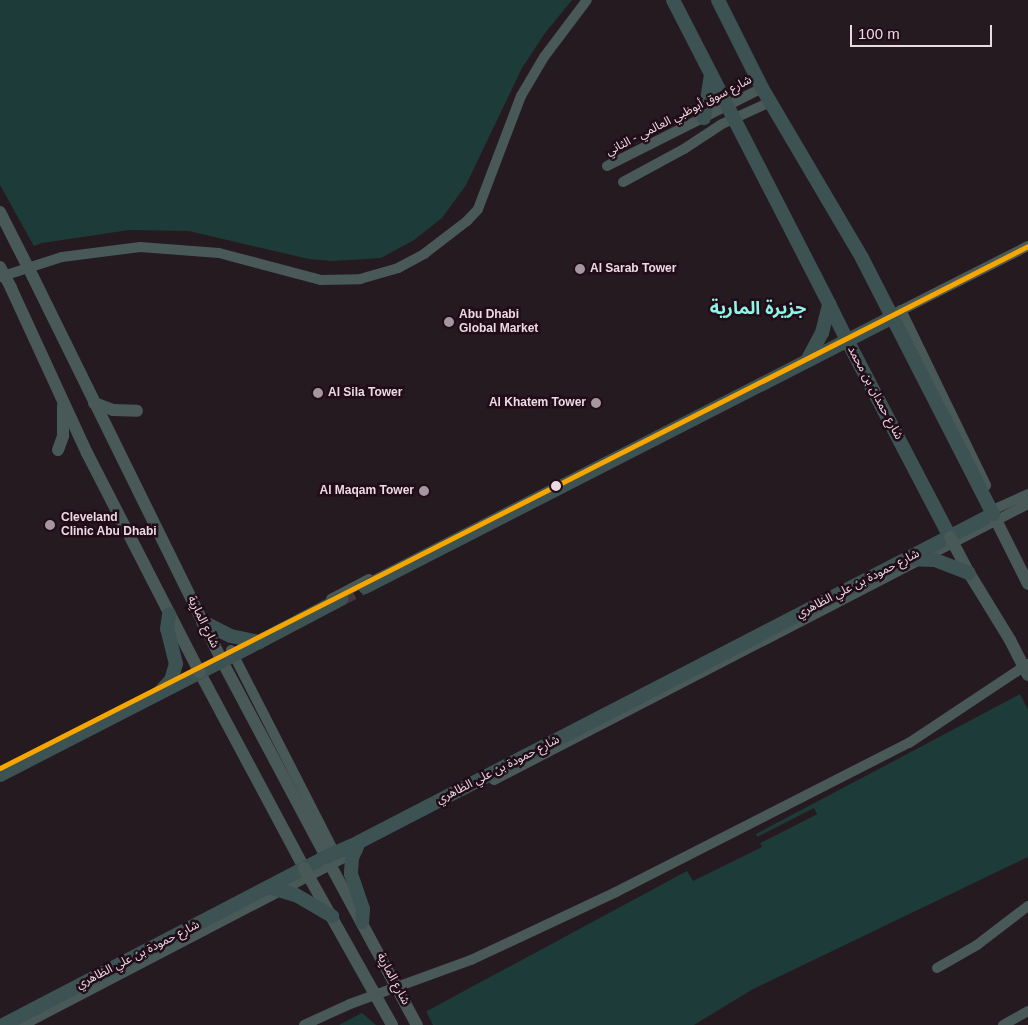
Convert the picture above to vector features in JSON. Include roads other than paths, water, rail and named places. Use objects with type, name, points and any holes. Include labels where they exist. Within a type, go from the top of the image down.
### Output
[{"type":"main road","name":"شارع حمدان بن محمد","points":[[673,0],[950,537]]},
{"type":"main road","points":[[718,0],[762,88],[897,314],[997,513]]},
{"type":"main road","points":[[704,118],[710,91],[710,72]]},
{"type":"main road","points":[[808,359],[822,332],[829,304]]},
{"type":"main road","points":[[365,587],[897,314]]},
{"type":"main road","name":"شارع حمودة بن علي الظاهري","points":[[3,1025],[304,868],[332,859],[358,842],[997,513]]},
{"type":"main road","points":[[906,559],[944,562],[969,573]]},
{"type":"main road","points":[[0,774],[341,599]]},
{"type":"main road","points":[[160,693],[171,680],[176,664],[167,629],[168,614]]},
{"type":"main road","points":[[203,622],[231,636],[259,642]]},
{"type":"main road","points":[[358,842],[352,858],[351,874],[363,909],[362,922]]},
{"type":"main road","points":[[269,887],[309,901],[332,916]]},
{"type":"street","points":[[0,277],[62,257],[140,247],[219,253],[329,280],[366,278],[398,268],[424,254],[467,221],[478,209],[522,96],[544,57],[587,0]]},
{"type":"street","name":"شارع سوق أبوظبي العالمي - الثاني","points":[[623,182],[731,112],[762,88]]},
{"type":"street","name":"شارع سوق أبوظبي العالمي - الثاني","points":[[607,166],[704,118],[770,102]]},
{"type":"street","name":"شارع المارِية","points":[[0,212],[222,661],[332,859],[362,922],[417,1025]]},
{"type":"street","points":[[0,768],[1028,246]]},
{"type":"street","name":"شارع المارِية","points":[[0,267],[63,401],[168,614],[304,868],[392,1025]]},
{"type":"street","points":[[58,450],[64,428],[63,401]]},
{"type":"street","points":[[94,403],[113,410],[137,411]]},
{"type":"street","points":[[23,1025],[332,859],[997,513],[1028,494]]},
{"type":"street","points":[[997,513],[1028,504]]},
{"type":"street","points":[[997,513],[1028,584]]},
{"type":"street","name":"شارع حمدان بن محمد","points":[[950,537],[1028,675]]},
{"type":"street","points":[[231,650],[332,859]]},
{"type":"street","points":[[304,1025],[350,1004],[471,960],[616,892],[908,743],[1028,664]]},
{"type":"street","points":[[937,968],[977,945],[1028,906]]},
{"type":"street","points":[[1002,1025],[1028,1011]]},
{"type":"tunnel","points":[[341,599],[365,587]]},
{"type":"place","name":"Al Sarab Tower","points":[[580,269]]},
{"type":"place","name":"Abu Dhabi Global Market","points":[[449,322]]},
{"type":"place","name":"Al Sila Tower","points":[[318,393]]},
{"type":"place","name":"Al Khatem Tower","points":[[596,403]]},
{"type":"place","name":"Al Maqam Tower","points":[[424,491]]},
{"type":"place","name":"Cleveland Clinic Abu Dhabi","points":[[50,525]]},
{"type":"district","name":"جزيرة المارية","points":[[758,308]]}]
